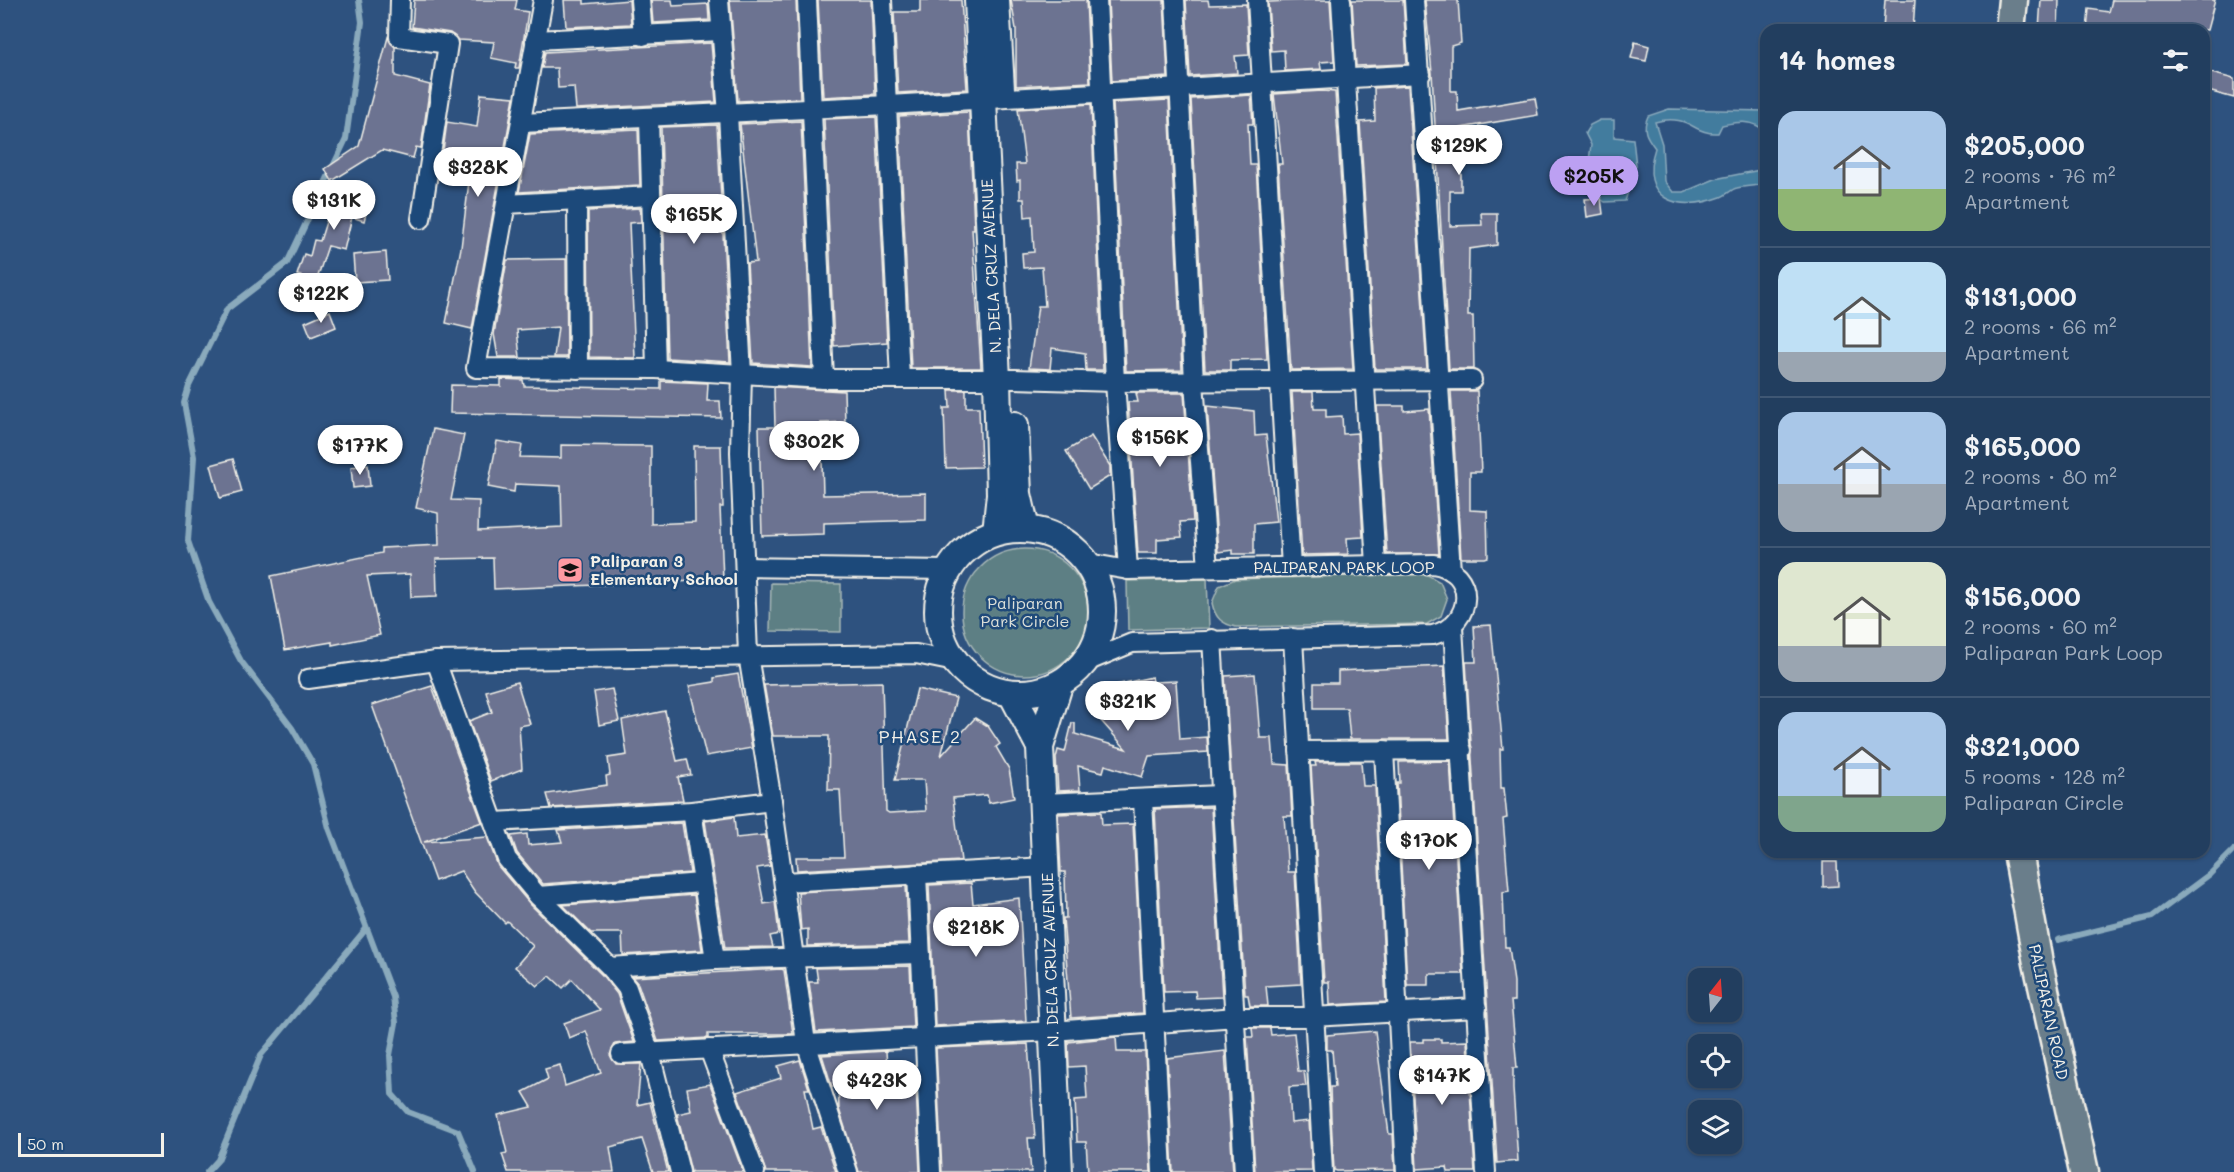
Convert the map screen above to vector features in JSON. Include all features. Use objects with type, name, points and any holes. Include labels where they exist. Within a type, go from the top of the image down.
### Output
[{"type":"main road","points":[[2011,24],[2013,0]]},
{"type":"main road","name":"PALIPARAN ROAD","points":[[2019,858],[2038,963],[2084,1172]]},
{"type":"street","points":[[400,0],[399,37],[448,44],[421,219]]},
{"type":"street","points":[[543,0],[476,368],[656,369],[824,379],[1005,379],[1115,382],[1472,380]]},
{"type":"street","points":[[640,0],[643,36]]},
{"type":"street","points":[[719,0],[728,114],[742,374],[740,452],[748,655],[796,958],[806,1043],[848,1172]]},
{"type":"street","points":[[807,0],[814,109],[824,379]]},
{"type":"street","points":[[882,0],[900,379]]},
{"type":"street","name":"N. DELA CRUZ AVENUE","points":[[978,0],[992,100]]},
{"type":"street","name":"N. DELA CRUZ AVENUE","points":[[996,0],[992,100],[1005,379],[1018,494],[1026,529]]},
{"type":"street","points":[[1097,0],[1115,382],[1128,570]]},
{"type":"street","points":[[1175,0],[1194,382],[1208,568]]},
{"type":"street","points":[[1257,0],[1278,382],[1291,567]]},
{"type":"street","points":[[1341,0],[1376,565]]},
{"type":"street","points":[[1414,0],[1421,74],[1450,571]]},
{"type":"street","points":[[536,40],[721,32]]},
{"type":"street","points":[[522,123],[992,100],[1421,74]]},
{"type":"street","points":[[649,118],[656,369]]},
{"type":"street","points":[[506,204],[651,196]]},
{"type":"street","points":[[577,201],[578,369]]},
{"type":"street","name":"N. DELA CRUZ AVENUE","points":[[996,532],[1005,379]]},
{"type":"street","points":[[1086,662],[1095,647],[1104,613],[1097,579],[1088,563],[1076,549],[1060,539],[1026,529],[996,532],[969,547],[948,570],[940,588],[937,607],[942,636],[955,662],[971,677],[990,688],[1012,694],[1036,692],[1059,685],[1086,662],[1132,643],[1212,639],[1433,635],[1453,627],[1486,1172]]},
{"type":"street","name":"PALIPARAN PARK LOOP","points":[[1088,563],[1128,570],[1433,564],[1450,571],[1458,578],[1466,598],[1464,609],[1453,627]]},
{"type":"street","points":[[745,567],[948,570]]},
{"type":"street","points":[[1293,638],[1312,1017],[1323,1172]]},
{"type":"street","points":[[1212,639],[1244,1172]]},
{"type":"street","points":[[308,679],[435,661],[916,654],[955,662]]},
{"type":"street","points":[[435,661],[507,859],[538,896],[610,967],[627,988],[650,1053],[680,1172]]},
{"type":"street","name":"N. DELA CRUZ AVENUE","points":[[1059,685],[1040,747],[1059,1172]]},
{"type":"street","name":"N. DELA CRUZ AVENUE","points":[[1012,694],[1040,747]]},
{"type":"street","points":[[1384,750],[1406,1172]]},
{"type":"street","points":[[1299,751],[1462,750]]},
{"type":"street","points":[[1043,803],[1220,795]]},
{"type":"street","points":[[1143,800],[1152,1024],[1162,1172]]},
{"type":"street","points":[[494,822],[692,811],[772,801]]},
{"type":"street","points":[[692,811],[701,883],[715,960]]},
{"type":"street","points":[[784,882],[1046,867]]},
{"type":"street","points":[[918,874],[930,1172]]},
{"type":"street","points":[[538,896],[701,883]]},
{"type":"street","points":[[610,967],[715,960],[921,954]]},
{"type":"street","points":[[621,1054],[1053,1031],[1236,1017],[1312,1017],[1477,1008]]},
{"type":"street","points":[[709,1049],[755,1172]]},
{"type":"green space","name":"Paliparan Park Circle","points":[[1025,549],[1049,554],[1070,567],[1083,588],[1088,612],[1083,636],[1070,657],[1049,670],[1025,675],[1001,670],[980,657],[967,636],[962,612],[967,588],[980,567],[1001,554]]},
{"type":"green space","points":[[1426,574],[1440,582],[1447,599],[1441,616],[1427,624],[1236,627],[1220,620],[1212,603],[1219,586],[1235,579]]},
{"type":"green space","points":[[1207,579],[1209,628],[1128,630],[1127,581]]},
{"type":"green space","points":[[771,583],[841,584],[841,632],[770,631]]},
{"type":"water","points":[[1669,109],[1760,111],[1760,127],[1745,122],[1734,123],[1722,125],[1718,133],[1703,131],[1676,120],[1655,122],[1662,144],[1664,181],[1673,192],[1684,192],[1715,179],[1760,170],[1760,185],[1735,189],[1705,202],[1677,202],[1666,198],[1657,191],[1652,180],[1651,166],[1655,148],[1645,129],[1648,116]]},
{"type":"water","points":[[1600,120],[1614,120],[1614,137],[1633,139],[1636,166],[1625,201],[1605,202],[1598,197],[1594,188],[1597,171],[1589,161],[1591,145],[1585,133],[1590,125]]},
{"type":"building","points":[[414,0],[517,0],[515,10],[528,12],[519,68],[515,68],[516,63],[491,58],[494,42],[458,40],[450,33],[412,27]]},
{"type":"building","points":[[564,0],[584,0],[584,4],[629,0],[631,24],[566,27]]},
{"type":"building","points":[[651,0],[672,0],[673,6],[708,4],[709,20],[653,23]]},
{"type":"building","points":[[730,0],[796,0],[800,98],[738,101]]},
{"type":"building","points":[[818,0],[871,0],[875,94],[823,97]]},
{"type":"building","points":[[920,0],[961,0],[967,89],[898,93],[894,12],[920,12]]},
{"type":"building","points":[[1011,0],[1086,0],[1090,82],[1016,86],[1016,29]]},
{"type":"building","points":[[1108,0],[1164,0],[1168,77],[1112,81]]},
{"type":"building","points":[[1186,0],[1208,0],[1209,5],[1246,4],[1249,55],[1235,56],[1237,73],[1190,76]]},
{"type":"building","points":[[1330,0],[1334,61],[1320,62],[1321,69],[1285,71],[1284,50],[1271,51],[1268,2]]},
{"type":"building","points":[[1352,0],[1403,0],[1407,64],[1356,66]]},
{"type":"building","points":[[1425,0],[1458,0],[1461,43],[1451,46],[1451,91],[1457,91],[1458,111],[1535,98],[1538,115],[1461,128],[1461,191],[1450,191],[1450,226],[1482,225],[1481,213],[1497,213],[1497,245],[1469,249],[1468,316],[1473,316],[1474,369],[1449,369],[1432,73]]},
{"type":"building","points":[[1885,0],[1915,0],[1913,24],[1883,24]]},
{"type":"building","points":[[2041,0],[2059,0],[2058,24],[2039,24]]},
{"type":"building","points":[[2112,0],[2215,0],[2209,24],[2088,24],[2089,9],[2109,12]]},
{"type":"building","points":[[388,37],[395,47],[395,76],[430,85],[421,148],[416,147],[413,158],[382,150],[332,181],[325,169],[359,146]]},
{"type":"building","points":[[1635,42],[1649,46],[1646,61],[1631,58]]},
{"type":"building","points":[[711,43],[716,102],[576,109],[574,87],[558,88],[557,68],[542,68],[545,52]]},
{"type":"building","points":[[2210,73],[2234,79],[2234,98],[2210,92]]},
{"type":"building","points":[[1408,86],[1427,369],[1375,369],[1360,122],[1375,121],[1374,88]]},
{"type":"building","points":[[1335,92],[1353,369],[1291,370],[1278,164],[1282,164],[1274,94]]},
{"type":"building","points":[[481,94],[514,97],[472,329],[446,323],[461,248],[472,156],[443,151],[447,122],[477,127]]},
{"type":"building","points":[[1251,95],[1253,124],[1248,124],[1250,165],[1256,165],[1267,359],[1230,360],[1230,370],[1205,370],[1191,99]]},
{"type":"building","points":[[1169,100],[1182,370],[1126,371],[1113,103]]},
{"type":"building","points":[[1091,104],[1103,370],[1086,370],[1085,353],[1052,348],[1050,369],[1029,368],[1038,306],[1045,306],[1042,267],[1023,268],[1022,253],[1034,252],[1032,216],[1025,217],[1024,199],[1020,199],[1020,180],[1017,181],[1016,164],[1025,164],[1018,109]]},
{"type":"building","points":[[969,112],[974,229],[972,229],[981,368],[911,368],[899,116]]},
{"type":"building","points":[[876,117],[887,342],[834,346],[824,119]]},
{"type":"building","points":[[801,121],[812,367],[753,363],[747,263],[756,262],[740,124]]},
{"type":"building","points":[[717,125],[730,362],[667,358],[661,127]]},
{"type":"building","points":[[638,129],[640,185],[519,192],[530,134]]},
{"type":"building","points":[[338,184],[371,195],[364,221],[352,217],[344,250],[328,246],[313,291],[302,287],[304,277],[297,275],[304,254],[310,256],[314,240],[320,241]]},
{"type":"building","points":[[1601,198],[1603,214],[1587,217],[1585,199]]},
{"type":"building","points":[[640,208],[641,222],[629,223],[635,358],[589,357],[588,211]]},
{"type":"building","points":[[386,252],[388,280],[355,282],[353,255]]},
{"type":"building","points":[[566,259],[567,357],[554,357],[558,327],[517,330],[520,357],[498,357],[494,334],[507,260]]},
{"type":"building","points":[[330,311],[336,327],[311,337],[305,322]]},
{"type":"building","points":[[501,379],[523,380],[524,386],[661,389],[661,381],[708,383],[707,401],[720,401],[721,418],[450,413],[451,385],[501,386]]},
{"type":"building","points":[[774,387],[844,391],[845,422],[821,423],[823,495],[926,493],[926,520],[824,523],[824,534],[762,536],[759,427],[775,427]]},
{"type":"building","points":[[949,390],[966,390],[966,407],[979,407],[981,467],[946,468],[944,408],[950,408]]},
{"type":"building","points":[[1451,391],[1477,391],[1481,472],[1470,472],[1470,510],[1487,511],[1488,557],[1485,558],[1461,558]]},
{"type":"building","points":[[1292,392],[1313,392],[1314,409],[1326,409],[1326,417],[1342,416],[1343,434],[1357,433],[1363,537],[1347,538],[1348,554],[1302,555]]},
{"type":"building","points":[[1136,393],[1184,393],[1193,521],[1180,522],[1182,537],[1157,539],[1157,553],[1138,553],[1128,402],[1138,402]]},
{"type":"building","points":[[1207,406],[1254,411],[1255,436],[1266,435],[1276,522],[1254,524],[1254,554],[1233,554],[1233,550],[1218,552]]},
{"type":"building","points":[[1377,406],[1404,406],[1404,411],[1429,409],[1439,554],[1387,554]]},
{"type":"building","points":[[433,429],[464,435],[451,500],[479,501],[478,531],[562,527],[561,486],[515,484],[514,492],[488,487],[497,441],[522,445],[520,457],[561,458],[561,445],[651,446],[651,524],[695,522],[694,446],[721,446],[723,507],[720,507],[723,580],[494,589],[493,558],[436,559],[437,596],[411,597],[410,574],[367,576],[380,635],[332,645],[332,642],[285,650],[271,576],[382,553],[382,548],[439,545],[438,513],[416,508]]},
{"type":"building","points":[[1091,436],[1110,466],[1110,476],[1089,489],[1066,451]]},
{"type":"building","points":[[233,459],[242,492],[220,498],[211,465]]},
{"type":"building","points":[[368,465],[370,486],[353,488],[351,467]]},
{"type":"building","points":[[1491,625],[1503,749],[1500,749],[1501,788],[1504,788],[1507,818],[1503,819],[1509,891],[1503,892],[1505,947],[1509,947],[1514,982],[1514,1001],[1511,1001],[1517,1068],[1513,1068],[1513,1089],[1518,1161],[1497,1163],[1466,662],[1476,662],[1474,626]]},
{"type":"building","points":[[1444,666],[1449,739],[1350,739],[1347,708],[1314,708],[1314,683],[1338,683],[1338,671]]},
{"type":"building","points":[[738,674],[752,748],[706,756],[689,686],[714,682],[714,678]]},
{"type":"building","points":[[1255,674],[1260,738],[1272,738],[1274,764],[1289,765],[1292,816],[1284,816],[1288,872],[1295,872],[1301,984],[1266,986],[1268,1006],[1250,1006],[1248,995],[1245,995],[1225,676]]},
{"type":"building","points":[[1152,677],[1153,682],[1176,681],[1180,739],[1207,737],[1208,752],[1149,756],[1142,777],[1105,765],[1103,772],[1078,766],[1080,790],[1058,791],[1056,758],[1058,750],[1065,752],[1072,723],[1075,723],[1075,734],[1126,749],[1088,706],[1111,686]]},
{"type":"building","points":[[517,682],[530,724],[519,726],[522,769],[491,781],[469,721],[492,712],[486,691]]},
{"type":"building","points":[[882,682],[886,811],[889,813],[926,811],[924,780],[895,780],[917,689],[956,698],[941,756],[975,718],[988,726],[1000,744],[996,747],[1009,769],[1014,798],[989,803],[987,795],[953,798],[961,861],[797,870],[796,857],[844,857],[840,790],[828,790],[829,736],[773,736],[764,685]]},
{"type":"building","points":[[432,686],[482,822],[424,842],[487,837],[498,866],[530,904],[602,975],[617,994],[634,1042],[615,1044],[610,1055],[616,1064],[641,1064],[637,1105],[650,1102],[668,1172],[653,1172],[642,1139],[610,1147],[614,1172],[508,1172],[502,1154],[507,1153],[498,1115],[532,1107],[523,1092],[548,1079],[545,1069],[560,1065],[565,1086],[601,1073],[586,1031],[569,1038],[564,1023],[600,1010],[572,979],[563,988],[550,976],[537,986],[515,967],[533,946],[507,921],[505,923],[475,892],[461,871],[435,881],[372,705]]},
{"type":"building","points":[[612,689],[619,721],[599,725],[594,692]]},
{"type":"building","points":[[665,711],[677,761],[687,759],[691,775],[678,777],[683,800],[551,808],[547,794],[607,785],[606,776],[610,775],[608,758],[627,755],[622,720]]},
{"type":"building","points":[[1450,761],[1463,974],[1429,974],[1429,985],[1407,985],[1397,783],[1400,783],[1399,762]]},
{"type":"building","points":[[1315,762],[1361,762],[1363,786],[1375,786],[1386,1002],[1330,1005],[1329,982],[1324,982],[1311,766],[1316,766]]},
{"type":"building","points":[[1211,807],[1222,997],[1196,998],[1195,991],[1164,992],[1155,809]]},
{"type":"building","points":[[1101,812],[1102,825],[1133,824],[1143,1013],[1071,1018],[1063,918],[1066,918],[1065,872],[1061,872],[1058,814]]},
{"type":"building","points":[[734,817],[736,838],[765,835],[770,866],[757,868],[764,904],[775,902],[779,934],[770,936],[773,947],[725,948],[705,821]]},
{"type":"building","points":[[682,823],[690,873],[543,884],[517,853],[511,836],[527,834],[528,845],[562,842],[558,830]]},
{"type":"building","points":[[1823,862],[1837,862],[1838,886],[1823,887]]},
{"type":"building","points":[[971,883],[973,904],[1019,898],[1026,1021],[935,1026],[929,885]]},
{"type":"building","points":[[906,886],[909,943],[808,946],[808,929],[801,930],[798,892]]},
{"type":"building","points":[[694,895],[702,950],[623,955],[622,933],[591,933],[563,905]]},
{"type":"building","points":[[910,966],[913,1027],[816,1032],[809,982],[818,982],[816,968]]},
{"type":"building","points":[[784,970],[793,1034],[708,1034],[708,1038],[658,1041],[638,984],[632,977]]},
{"type":"building","points":[[1252,1028],[1270,1028],[1271,1035],[1294,1033],[1298,1071],[1304,1071],[1306,1086],[1289,1087],[1291,1123],[1309,1121],[1312,1171],[1255,1172],[1247,1037],[1253,1037]]},
{"type":"building","points":[[1375,1031],[1389,1134],[1393,1134],[1395,1170],[1337,1171],[1334,1170],[1330,1087],[1335,1087],[1332,1050],[1327,1050],[1327,1035]]},
{"type":"building","points":[[1116,1037],[1117,1052],[1145,1052],[1151,1172],[1088,1172],[1086,1142],[1077,1142],[1075,1100],[1087,1099],[1085,1066],[1069,1067],[1068,1042]]},
{"type":"building","points":[[1424,1039],[1441,1039],[1441,1042],[1467,1041],[1475,1172],[1448,1172],[1447,1167],[1417,1169],[1410,1042],[1424,1042]]},
{"type":"building","points":[[1028,1044],[1035,1138],[1028,1138],[1031,1172],[942,1172],[936,1048]]},
{"type":"building","points":[[886,1051],[887,1067],[915,1066],[920,1172],[859,1172],[839,1109],[838,1086],[832,1087],[822,1055]]},
{"type":"building","points":[[1225,1051],[1233,1172],[1173,1172],[1167,1058]]},
{"type":"building","points":[[800,1060],[809,1089],[805,1089],[813,1129],[821,1127],[836,1172],[766,1172],[737,1092],[781,1078],[778,1066]]},
{"type":"building","points":[[710,1084],[743,1172],[691,1172],[677,1114],[691,1111],[687,1088]]},
{"type":"waterway","points":[[359,0],[362,22],[346,139],[287,263],[227,309],[189,386],[184,403],[194,457],[188,541],[209,602],[241,661],[292,728],[313,764],[329,828],[393,997],[396,1023],[390,1055],[392,1094],[408,1112],[458,1131],[475,1172]]},
{"type":"waterway","points":[[2058,940],[2152,917],[2210,874],[2234,850]]},
{"type":"waterway","points":[[207,1172],[218,1160],[261,1055],[366,929]]},
{"type":"place","name":"Paliparan 3 Elementary School","points":[[570,570]]},
{"type":"district","name":"PHASE 2","points":[[920,737]]}]
